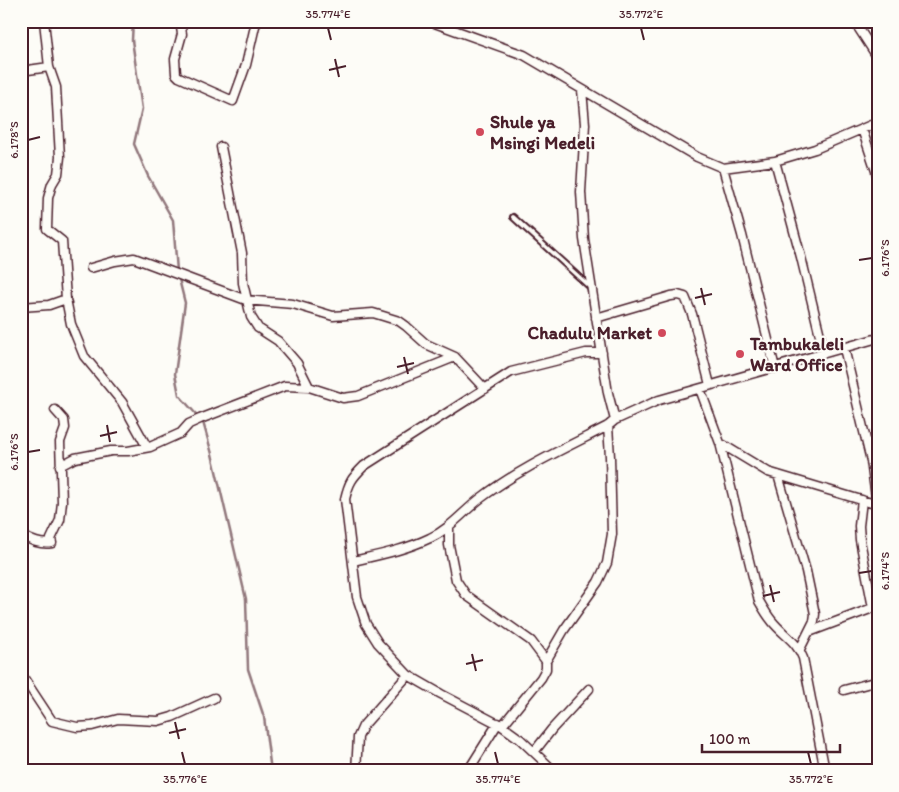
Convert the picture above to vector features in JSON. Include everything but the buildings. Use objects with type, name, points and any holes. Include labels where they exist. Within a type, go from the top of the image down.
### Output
[{"type":"street","points":[[44,21],[49,67],[56,87],[60,157],[58,174],[52,184],[48,198],[47,229],[62,241],[66,299],[71,324],[84,356],[122,402],[147,447]]},
{"type":"street","points":[[180,21],[182,34],[175,58],[176,74],[232,101],[246,65],[255,26],[258,21]]},
{"type":"street","points":[[429,21],[454,25],[524,55],[697,157],[723,168],[775,161],[816,149],[878,122]]},
{"type":"street","points":[[854,21],[878,58]]},
{"type":"street","points":[[21,70],[49,67]]},
{"type":"street","points":[[582,90],[585,124],[581,192],[584,239],[608,393],[615,420]]},
{"type":"street","points":[[862,129],[878,177]]},
{"type":"street","points":[[221,147],[242,253],[243,284],[251,317],[258,328],[278,341],[297,363],[309,387]]},
{"type":"street","points":[[775,161],[824,352]]},
{"type":"street","points":[[723,168],[742,235],[775,368]]},
{"type":"street","points":[[92,268],[134,258],[246,300],[293,304],[333,316],[373,314],[383,316],[399,321],[426,344],[455,358],[485,389]]},
{"type":"street","points":[[596,318],[672,296],[685,297],[692,314],[710,385]]},
{"type":"street","points":[[21,307],[49,306],[66,299]]},
{"type":"street","points":[[353,561],[410,546],[432,537],[449,526],[482,498],[532,465],[608,426],[615,420],[659,400],[700,390],[710,385],[878,338]]},
{"type":"street","points":[[720,443],[768,472],[878,505],[871,461],[844,348]]},
{"type":"street","points":[[554,771],[520,739],[500,725],[408,675],[378,643],[366,624],[357,597],[345,499],[352,477],[364,466],[511,372],[586,353],[602,353]]},
{"type":"street","points":[[60,466],[76,458],[111,451],[128,451],[147,447],[181,433],[189,424],[223,408],[254,399],[276,388],[293,385],[309,387],[343,398],[358,396],[455,358]]},
{"type":"street","points":[[700,390],[720,443],[759,601],[772,622],[793,640],[800,649],[803,658],[825,771]]},
{"type":"street","points":[[21,535],[33,542],[52,543],[51,539],[60,520],[62,502],[60,442],[65,428],[64,420],[55,410]]},
{"type":"street","points":[[468,771],[500,725],[541,678],[546,669],[546,661],[564,630],[598,582],[607,563],[612,534],[608,426]]},
{"type":"street","points":[[778,475],[806,571],[815,614],[814,621],[800,649]]},
{"type":"street","points":[[809,632],[876,607],[860,540],[859,526],[862,500]]},
{"type":"street","points":[[449,526],[449,545],[456,580],[466,595],[531,641],[546,661]]},
{"type":"street","points":[[21,674],[52,721],[76,727],[92,726],[118,719],[158,721],[172,718],[214,698]]},
{"type":"street","points":[[356,771],[358,737],[363,726],[408,675]]},
{"type":"street","points":[[844,690],[878,681]]},
{"type":"street","points":[[534,752],[588,689]]},
{"type":"lane","points":[[513,217],[591,288]]},
{"type":"waterway","points":[[133,21],[132,40],[142,109],[134,144],[148,176],[173,220],[177,271],[185,303],[175,374],[179,395],[203,422],[212,454],[246,599],[248,669],[264,717],[271,771]]},
{"type":"place","name":"Shule ya Msingi Medeli","points":[[480,132]]},
{"type":"place","name":"Chadulu Market","points":[[662,333]]},
{"type":"place","name":"Tambukaleli Ward Office","points":[[740,354]]}]
